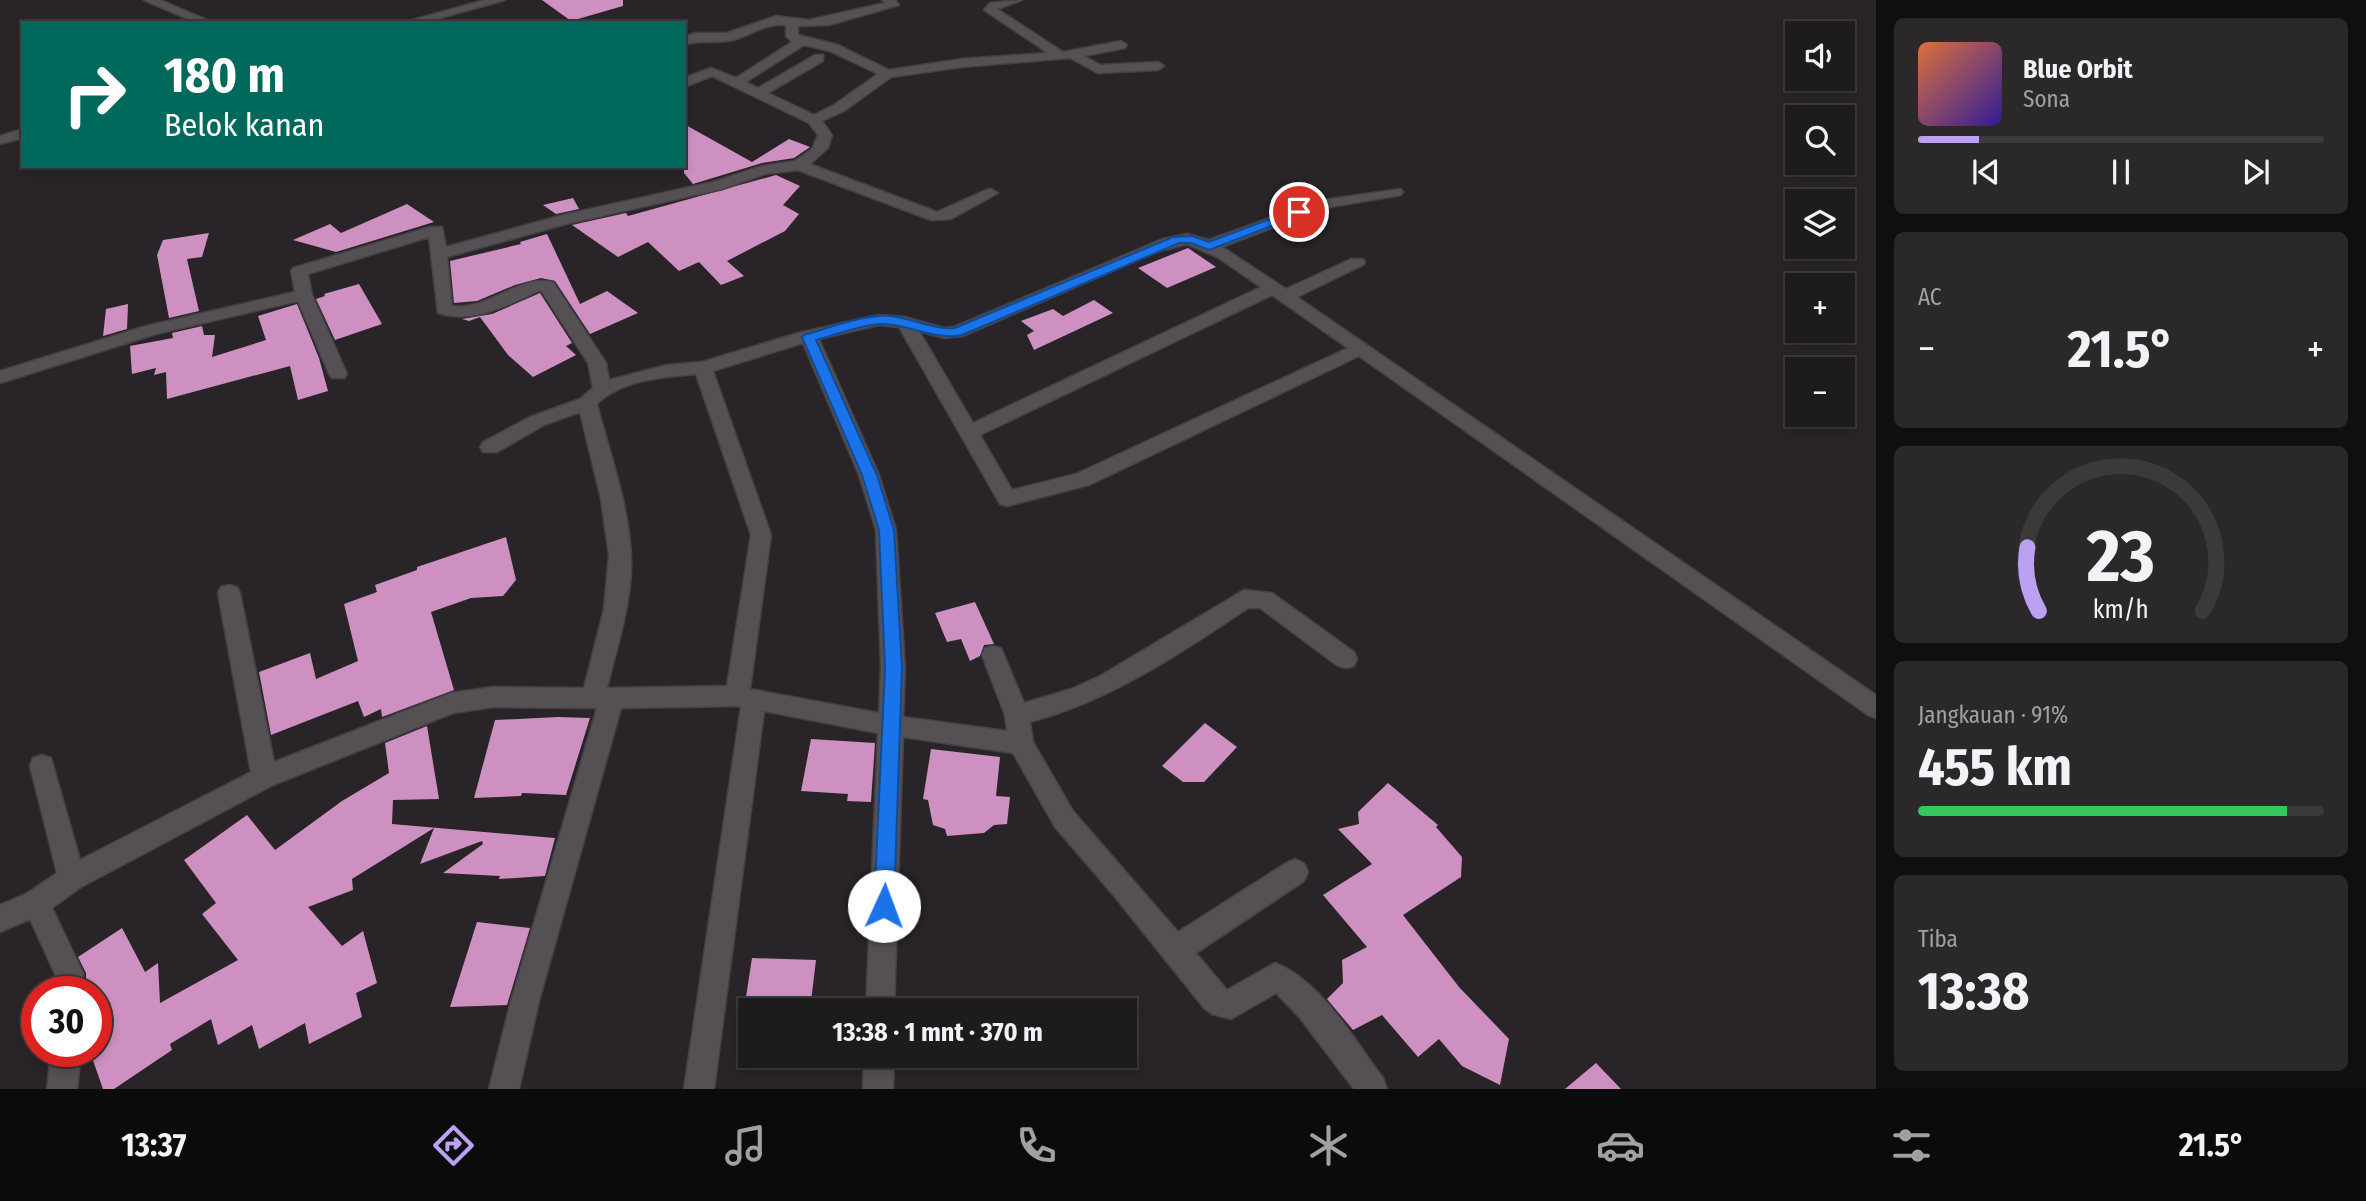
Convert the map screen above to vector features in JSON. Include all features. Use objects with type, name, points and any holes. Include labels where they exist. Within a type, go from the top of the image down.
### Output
[{"type":"street","points":[[150,0],[203,21]]},
{"type":"street","points":[[415,21],[499,0]]},
{"type":"street","points":[[686,40],[695,37],[728,37],[775,20],[809,23],[845,18],[893,6],[888,0]]},
{"type":"street","points":[[1016,0],[994,5],[990,10],[1066,55],[1098,69],[1158,66]]},
{"type":"street","points":[[792,22],[792,36],[801,41],[834,48],[887,74]]},
{"type":"street","points":[[738,82],[801,41]]},
{"type":"street","points":[[814,120],[839,108],[887,74],[962,63],[1066,55],[1121,45]]},
{"type":"street","points":[[760,93],[820,58]]},
{"type":"street","points":[[439,254],[563,220],[716,186],[762,170],[799,165],[809,161],[825,140],[825,135],[814,120],[738,82],[711,72],[686,82]]},
{"type":"street","points":[[0,140],[21,134]]},
{"type":"street","points":[[799,165],[936,217],[946,216],[991,193]]},
{"type":"street","points":[[1209,246],[1321,204],[1396,191]]},
{"type":"street","points":[[338,374],[304,295],[299,271],[429,231],[439,232],[444,309],[447,312],[485,307],[540,285],[547,286],[597,383],[618,534],[620,557],[617,593],[603,698],[504,1089]]},
{"type":"street","points":[[491,447],[597,383],[703,368],[808,337],[879,320],[905,322],[944,333],[957,332],[1178,239],[1192,239],[1209,246],[1279,292],[1876,708]]},
{"type":"street","points":[[968,433],[1279,292],[1357,262]]},
{"type":"street","points":[[0,377],[152,330],[304,295]]},
{"type":"street","points":[[905,322],[1007,499],[1082,480],[1360,349]]},
{"type":"street","points":[[808,337],[869,475],[887,530],[893,639],[880,998]]},
{"type":"street","points":[[699,1089],[746,697],[761,536],[703,368]]},
{"type":"street","points":[[229,593],[264,777]]},
{"type":"street","points":[[1017,715],[1056,707],[1122,679],[1244,599],[1264,599],[1346,659]]},
{"type":"street","points":[[993,656],[1017,715],[1021,744],[1064,819],[1222,1004],[1231,1005],[1275,978],[1283,979],[1311,1008],[1372,1089]]},
{"type":"street","points":[[0,919],[36,903],[72,878],[264,777],[451,702],[493,697],[746,697],[890,724],[1021,744]]},
{"type":"street","points":[[42,766],[72,878]]},
{"type":"street","points":[[1176,950],[1295,872]]},
{"type":"street","points":[[36,903],[69,976]]},
{"type":"street","points":[[62,1089],[64,1067]]},
{"type":"street","points":[[878,1089],[879,1068]]},
{"type":"building","points":[[542,0],[623,0],[623,6],[571,21]]},
{"type":"building","points":[[686,125],[752,162],[789,139],[810,147],[794,158],[762,163],[693,184],[684,173]]},
{"type":"building","points":[[776,175],[800,186],[783,205],[799,214],[785,231],[727,261],[744,276],[721,285],[699,262],[679,271],[648,242],[618,257],[572,225],[626,213],[628,216]]},
{"type":"building","points":[[573,198],[579,209],[556,214],[543,205]]},
{"type":"building","points":[[407,204],[434,222],[336,252],[293,240],[330,224],[341,233]]},
{"type":"building","points":[[209,233],[202,257],[187,259],[199,311],[169,318],[157,255],[163,240]]},
{"type":"building","points":[[547,234],[580,304],[607,291],[638,313],[590,334],[555,281],[541,278],[515,285],[477,301],[454,303],[450,261],[521,244],[520,242]]},
{"type":"building","points":[[1188,248],[1216,267],[1167,288],[1138,268]]},
{"type":"building","points":[[359,284],[382,324],[335,340],[316,299]]},
{"type":"building","points":[[540,293],[572,343],[566,346],[576,355],[533,377],[508,355],[480,317],[469,321],[462,319],[492,314]]},
{"type":"building","points":[[1094,300],[1113,313],[1034,350],[1027,335],[1034,331],[1021,321],[1053,309],[1063,316]]},
{"type":"building","points":[[128,304],[127,329],[103,336],[106,309]]},
{"type":"building","points":[[297,304],[319,358],[328,391],[298,400],[290,366],[167,399],[166,372],[154,375],[156,368],[132,374],[130,346],[173,338],[172,333],[202,326],[204,335],[215,335],[212,357],[266,340],[258,316]]},
{"type":"building","points":[[506,537],[516,580],[503,596],[471,598],[431,612],[454,690],[382,717],[381,709],[364,717],[358,701],[271,735],[259,672],[310,653],[316,679],[358,661],[344,604],[377,592],[375,585],[417,570],[417,567]]},
{"type":"building","points":[[975,602],[994,644],[984,645],[980,656],[970,661],[961,639],[947,642],[935,613]]},
{"type":"building","points":[[590,718],[566,795],[522,793],[521,796],[474,798],[495,720]]},
{"type":"building","points":[[1205,723],[1237,747],[1204,782],[1183,782],[1162,766]]},
{"type":"building","points":[[427,726],[439,799],[393,800],[392,824],[555,838],[545,876],[499,879],[500,876],[443,873],[483,844],[482,841],[420,864],[434,828],[352,879],[353,890],[308,907],[342,946],[363,931],[377,983],[356,993],[362,1017],[309,1044],[305,1023],[259,1049],[252,1025],[218,1045],[211,1019],[170,1044],[172,1050],[114,1089],[103,1089],[95,1067],[112,1067],[112,976],[86,976],[78,957],[122,928],[145,972],[158,963],[160,1003],[238,960],[202,914],[216,903],[184,860],[247,815],[275,850],[342,801],[389,773],[385,743]]},
{"type":"building","points":[[811,739],[875,743],[871,802],[847,801],[848,794],[801,791]]},
{"type":"building","points":[[931,749],[1000,757],[996,796],[1010,797],[1007,824],[994,825],[984,833],[947,836],[945,829],[933,825],[928,800],[923,799]]},
{"type":"building","points":[[1388,783],[1438,825],[1436,827],[1462,857],[1461,877],[1403,915],[1459,987],[1509,1039],[1500,1085],[1462,1066],[1439,1039],[1418,1057],[1382,1015],[1353,1030],[1327,999],[1343,983],[1342,960],[1367,947],[1323,895],[1372,864],[1338,829],[1359,824],[1358,812]]},
{"type":"building","points":[[477,922],[530,928],[507,1005],[450,1007]]},
{"type":"building","points":[[752,958],[816,960],[811,998],[746,998]]},
{"type":"building","points":[[1596,1063],[1621,1089],[1565,1089]]},
{"type":"route","points":[[884,906],[893,668],[887,530],[869,475],[808,337],[879,320],[905,322],[944,333],[957,332],[1178,239],[1192,239],[1209,246],[1299,212]]}]
